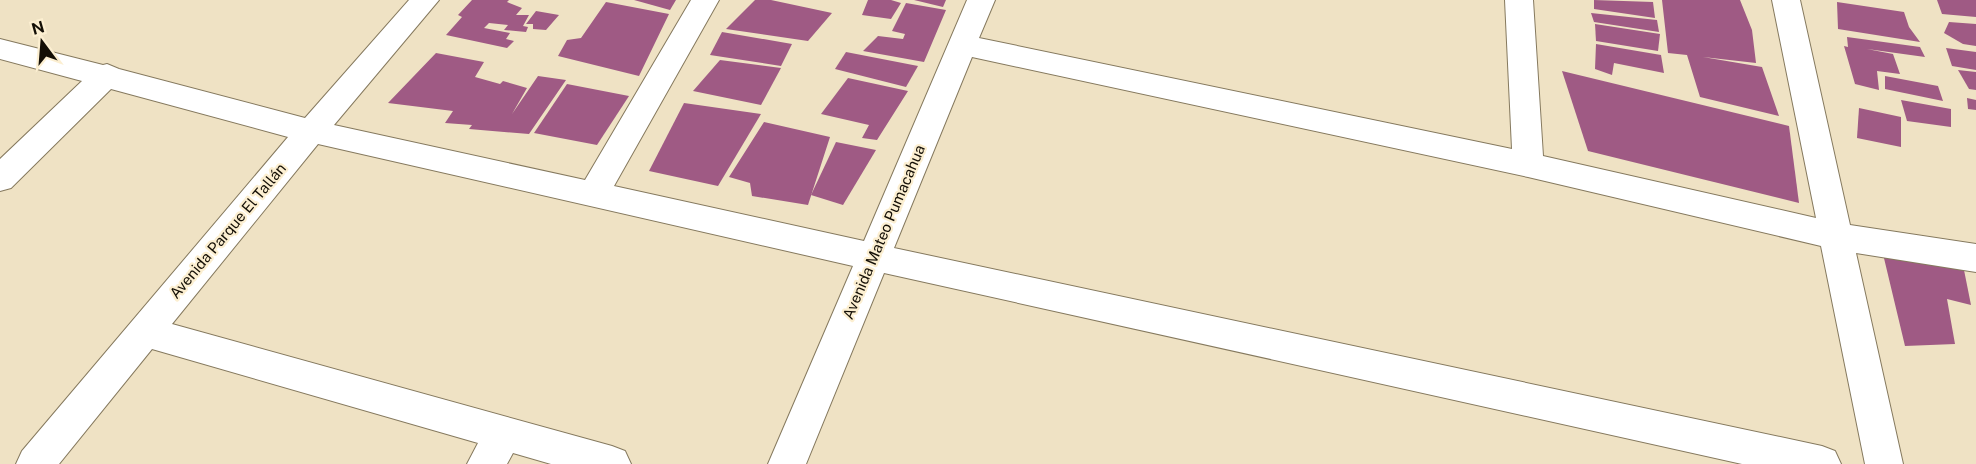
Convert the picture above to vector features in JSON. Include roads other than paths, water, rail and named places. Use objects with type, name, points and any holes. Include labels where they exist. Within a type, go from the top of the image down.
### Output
[{"type":"street","name":"Avenida Parque El Tallán","points":[[35,464],[143,331],[424,0]]},
{"type":"street","points":[[593,194],[705,0]]},
{"type":"street","name":"Avenida Mateo Pumacahua","points":[[787,464],[981,0]]},
{"type":"street","points":[[1519,0],[1528,165]]},
{"type":"street","points":[[1786,0],[1884,464]]},
{"type":"street","points":[[962,45],[1528,165],[1836,236],[1976,258]]},
{"type":"street","points":[[0,49],[107,75],[311,131],[874,257],[1822,464]]},
{"type":"street","points":[[0,179],[107,75]]},
{"type":"street","points":[[143,331],[495,449],[612,464]]}]
